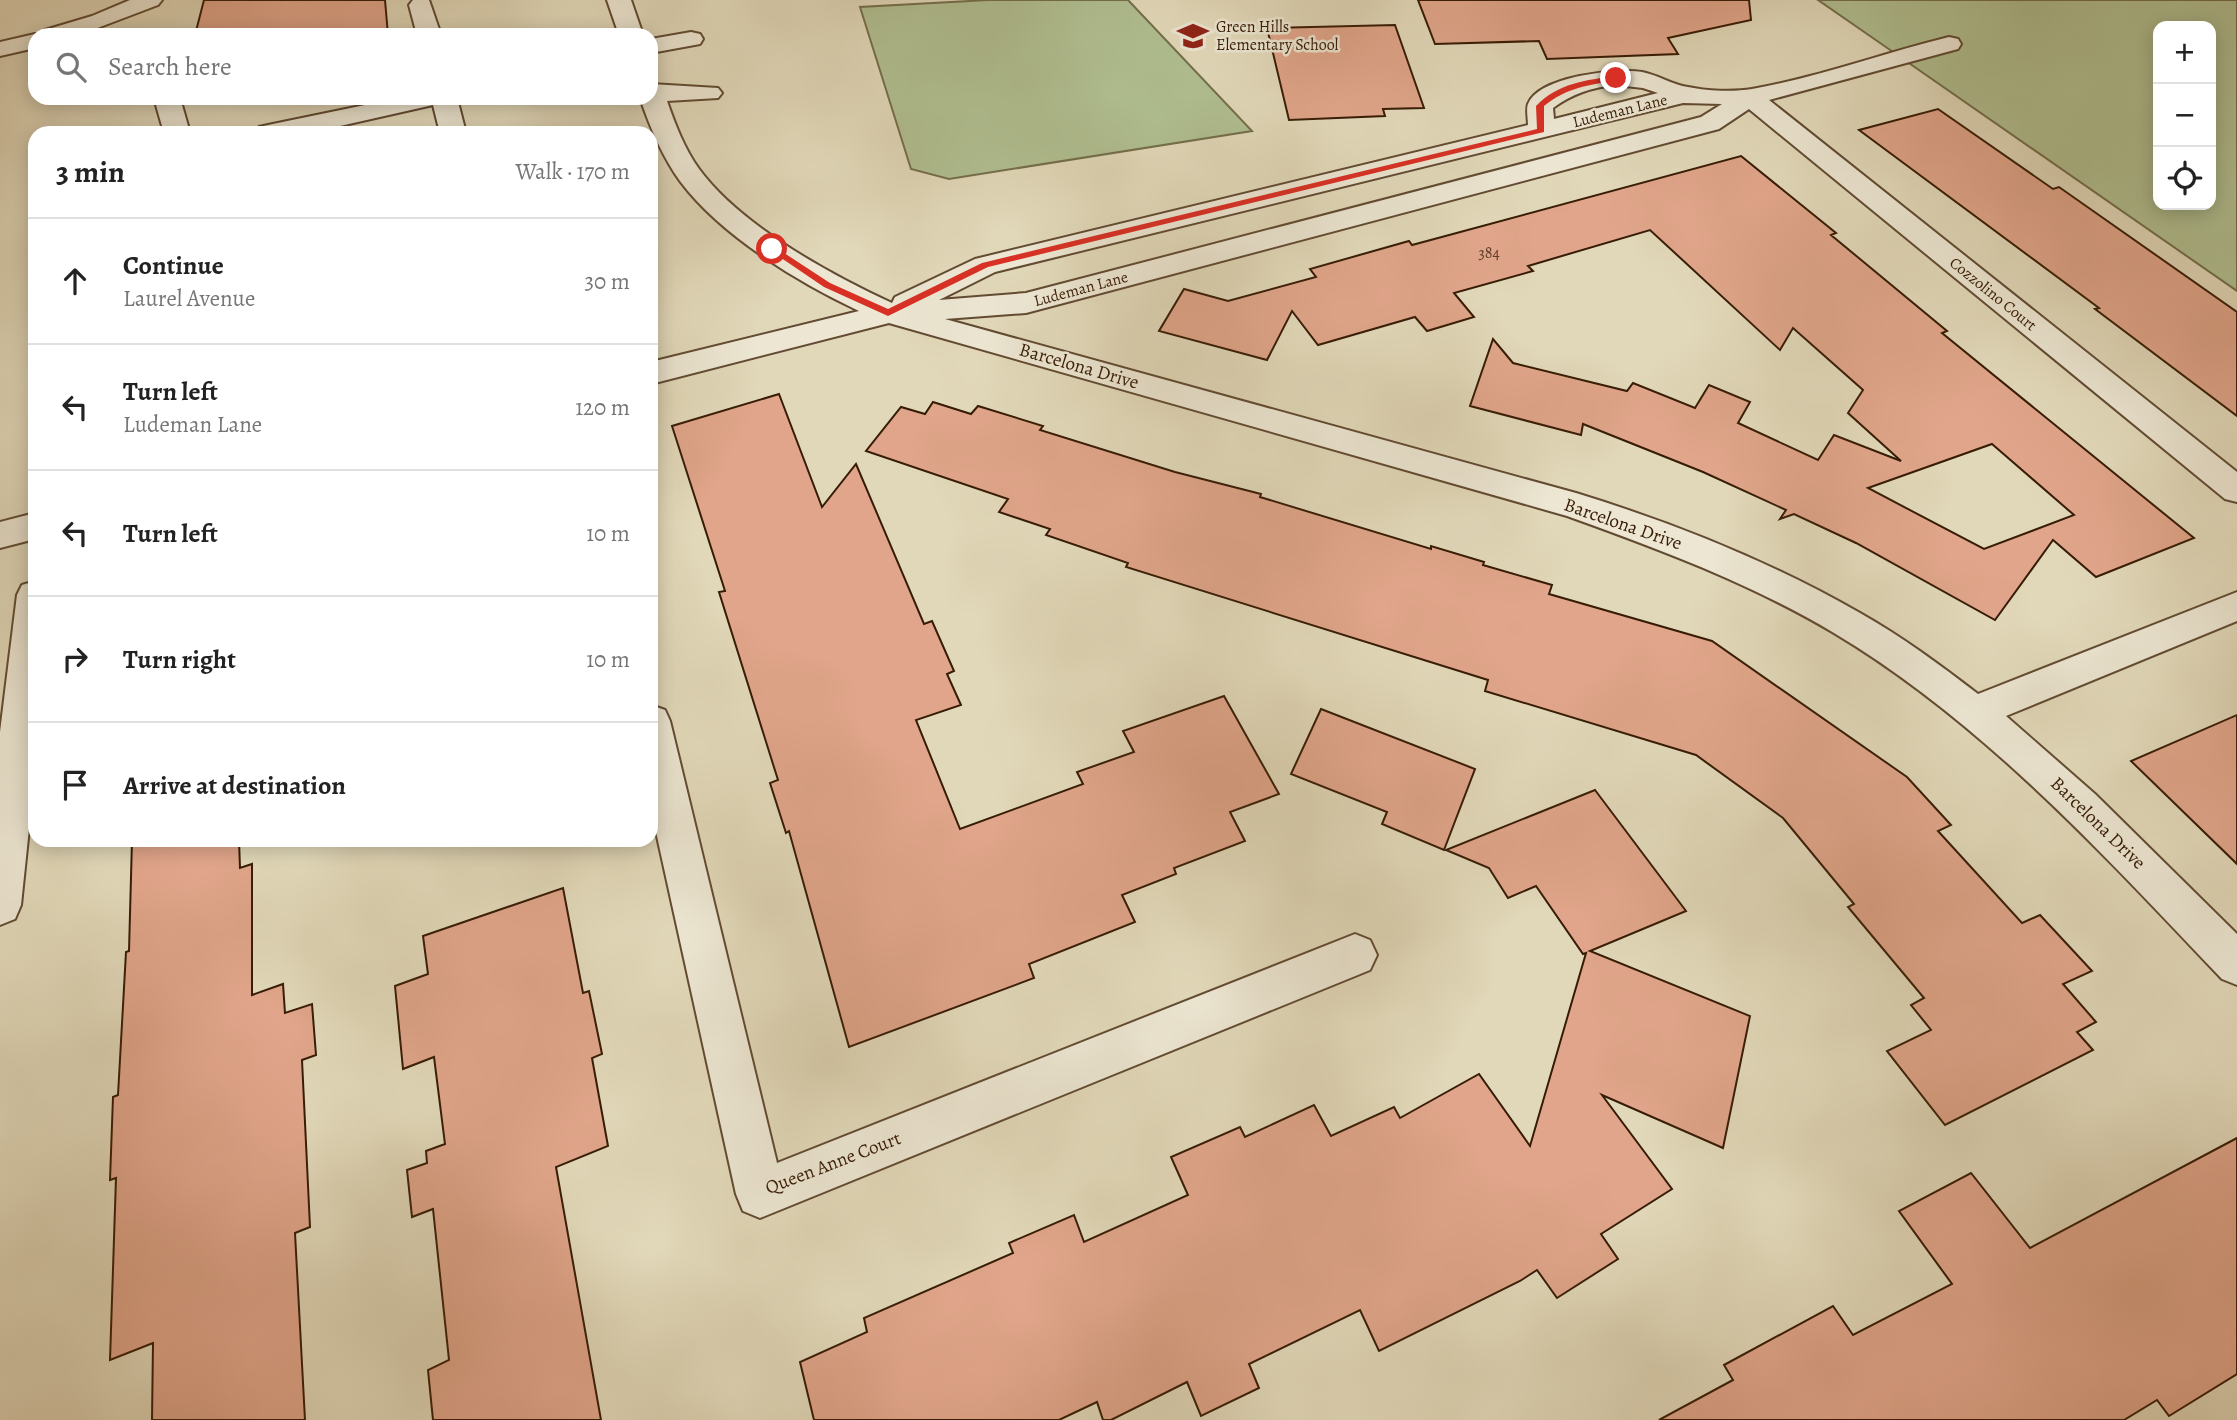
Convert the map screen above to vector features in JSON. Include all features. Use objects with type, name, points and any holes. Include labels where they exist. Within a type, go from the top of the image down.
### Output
[{"type":"street","points":[[77,28],[150,0]]},
{"type":"street","points":[[619,0],[629,28]]},
{"type":"street","points":[[421,5],[427,28]]},
{"type":"street","points":[[658,45],[691,38]]},
{"type":"street","points":[[0,49],[28,43]]},
{"type":"street","name":"Ludeman Lane","points":[[888,313],[985,265],[1683,95],[1750,97],[1949,44]]},
{"type":"street","points":[[1541,130],[1540,106],[1556,93],[1583,82],[1616,78],[1643,80],[1683,95]]},
{"type":"street","points":[[658,92],[709,93]]},
{"type":"street","name":"Ludeman Lane","points":[[658,371],[888,313],[1026,303],[1710,123],[1750,97]]},
{"type":"street","name":"Cozzolino Court","points":[[1750,97],[2237,490]]},
{"type":"street","points":[[169,105],[175,126]]},
{"type":"street","points":[[305,126],[402,105]]},
{"type":"street","points":[[446,105],[451,126]]},
{"type":"street","name":"Barcelona Drive","points":[[656,105],[667,137],[690,176],[727,213],[772,249],[827,285],[888,313],[1576,506],[1680,542],[1784,589],[1864,635],[1974,712],[2054,780],[2145,868],[2237,964]]},
{"type":"street","points":[[0,535],[28,528]]},
{"type":"street","points":[[1974,712],[2237,606]]},
{"type":"street","points":[[0,905],[28,657]]},
{"type":"street","name":"Queen Anne Court","points":[[658,751],[760,1194],[1355,955]]},
{"type":"green space","points":[[988,0],[1128,0],[1252,131],[949,179],[911,169],[860,7]]},
{"type":"green space","points":[[1818,0],[2237,0],[2237,291]]},
{"type":"building","points":[[204,0],[385,0],[387,28],[197,28]]},
{"type":"building","points":[[1418,0],[1749,0],[1751,20],[1668,38],[1678,54],[1547,59],[1539,41],[1435,44]]},
{"type":"building","points":[[1395,25],[1424,108],[1383,109],[1385,116],[1289,120],[1267,28]]},
{"type":"building","points":[[1938,109],[2053,189],[2059,187],[2237,312],[2237,416],[2095,309],[2099,308],[1859,130]]},
{"type":"building","points":[[1741,156],[1836,233],[1831,235],[1947,331],[1942,333],[2194,538],[2096,577],[2053,540],[1995,620],[1856,543],[1794,514],[1780,519],[1786,510],[1703,472],[1583,424],[1581,435],[1470,406],[1493,339],[1513,363],[1627,391],[1633,383],[1695,408],[1709,385],[1750,402],[1738,423],[1818,460],[1834,435],[1901,461],[1848,413],[1863,390],[1793,328],[1780,350],[1650,230],[1528,266],[1533,271],[1454,293],[1474,317],[1427,331],[1415,317],[1318,345],[1292,311],[1267,360],[1159,331],[1184,289],[1228,301],[1316,277],[1310,269],[1409,241],[1412,245]],"holes":[[[1992,444],[2074,515],[1984,549],[1868,488]]]},
{"type":"building","points":[[779,394],[822,507],[856,464],[924,624],[932,621],[954,671],[947,674],[961,705],[916,720],[960,829],[1083,784],[1077,772],[1134,752],[1123,731],[1224,696],[1279,794],[1230,812],[1245,841],[1174,868],[1176,874],[1122,895],[1135,922],[1029,964],[1034,978],[849,1047],[789,831],[786,833],[770,783],[778,780],[719,592],[725,591],[672,426]]},
{"type":"building","points":[[933,402],[971,414],[978,406],[1043,426],[1040,430],[1175,472],[1261,494],[1260,497],[1431,549],[1431,546],[1484,562],[1483,565],[1552,585],[1549,594],[1712,641],[1907,777],[1951,825],[1938,831],[2022,923],[2040,915],[2092,971],[2063,984],[2096,1022],[2077,1032],[2093,1050],[1945,1125],[1887,1051],[1931,1030],[1911,1005],[1924,998],[1848,907],[1854,904],[1783,818],[1696,755],[1485,691],[1488,680],[1126,567],[1128,563],[1046,535],[1050,529],[999,512],[1008,499],[866,451],[901,407],[925,414]]},
{"type":"building","points":[[1321,709],[1475,769],[1444,850],[1382,824],[1387,812],[1291,774]]},
{"type":"building","points":[[2237,715],[2237,864],[2131,761]]},
{"type":"building","points":[[1595,790],[1686,911],[1590,951],[1750,1016],[1723,1148],[1602,1095],[1672,1189],[1601,1234],[1618,1259],[1557,1298],[1537,1270],[1379,1351],[1360,1310],[1249,1364],[1259,1388],[1201,1416],[1187,1382],[1111,1420],[1103,1420],[1097,1402],[1059,1420],[814,1420],[800,1362],[867,1332],[864,1318],[1013,1253],[1009,1243],[1074,1215],[1084,1242],[1188,1195],[1171,1157],[1240,1127],[1245,1137],[1314,1105],[1331,1136],[1394,1107],[1400,1118],[1479,1074],[1530,1146],[1586,953],[1583,954],[1536,886],[1508,898],[1489,868],[1446,850]]},
{"type":"building","points":[[132,847],[239,847],[240,868],[252,864],[252,995],[283,984],[285,1013],[312,1004],[316,1055],[302,1060],[310,1227],[295,1233],[305,1420],[152,1420],[153,1343],[110,1360],[116,1178],[110,1180],[113,1097],[118,1095],[126,952],[129,951]]},
{"type":"building","points":[[563,888],[583,993],[589,991],[602,1054],[592,1058],[608,1146],[556,1167],[601,1420],[433,1420],[428,1370],[449,1360],[433,1209],[412,1217],[407,1170],[427,1163],[426,1151],[445,1144],[434,1057],[403,1069],[395,986],[428,974],[423,936]]},
{"type":"building","points":[[2237,1138],[2237,1374],[2169,1416],[2157,1400],[2124,1420],[1659,1420],[1733,1380],[1724,1365],[1833,1306],[1853,1335],[1952,1284],[1899,1211],[1971,1173],[2030,1248]]},
{"type":"place","name":"Green Hills Elementary School","points":[[1193,36]]},
{"type":"route","points":[[772,249],[827,285],[888,313],[985,265],[1541,130],[1540,106],[1556,93],[1583,82],[1616,78]]}]
